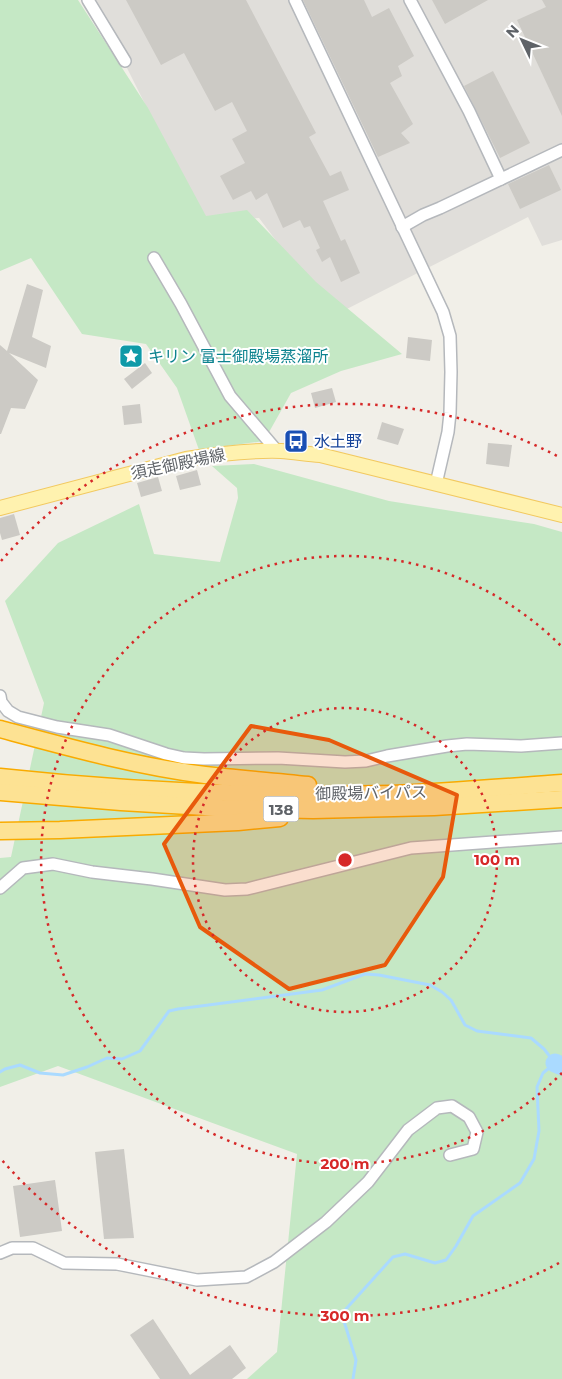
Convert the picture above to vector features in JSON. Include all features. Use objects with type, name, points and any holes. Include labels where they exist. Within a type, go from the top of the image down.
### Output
[{"type":"highway","points":[[0,729],[132,762],[204,774],[318,786],[470,789]]},
{"type":"highway","name":"御殿場バイパス","points":[[0,777],[116,788],[220,793],[394,794],[562,783]]},
{"type":"highway","name":"御殿場バイパス","points":[[0,792],[222,808],[313,810],[434,807],[562,799]]},
{"type":"highway","points":[[0,831],[238,822],[434,807]]},
{"type":"main road","name":"須走御殿場線","points":[[0,508],[186,459],[213,454],[277,451],[320,455],[562,515]]},
{"type":"street","points":[[88,0],[125,61]]},
{"type":"street","points":[[295,0],[443,312],[450,336],[451,372],[448,432],[436,484]]},
{"type":"street","points":[[410,0],[469,111],[501,179]]},
{"type":"street","points":[[402,226],[423,214],[440,208],[562,150]]},
{"type":"street","points":[[154,258],[230,396],[277,451]]},
{"type":"street","points":[[0,696],[1,702],[8,711],[18,717],[109,735],[166,754],[194,758],[278,758],[359,762],[467,744],[521,746],[562,743]]},
{"type":"street","points":[[0,888],[23,868],[52,864],[92,872],[225,890],[248,889],[411,848],[562,837]]},
{"type":"street","points":[[0,1253],[12,1248],[33,1248],[64,1263],[117,1264],[197,1280],[246,1277],[274,1262],[326,1222],[368,1182],[408,1130],[437,1108],[452,1106],[469,1118],[477,1132],[473,1149],[450,1155]]},
{"type":"highlighted area","points":[[251,726],[329,740],[457,795],[443,877],[385,965],[289,989],[200,927],[164,844]]},
{"type":"shaded area","points":[[93,0],[562,0],[562,240],[542,246],[528,217],[333,316],[259,218],[203,220]]},
{"type":"green space","points":[[0,0],[78,0],[148,108],[206,216],[247,210],[316,282],[402,354],[341,371],[291,393],[264,441],[199,450],[177,388],[146,344],[82,334],[31,258],[0,271]]},
{"type":"green space","points":[[254,464],[389,501],[534,524],[562,532],[562,1379],[247,1379],[277,1352],[297,1154],[58,1066],[0,1087],[0,858],[11,857],[44,703],[5,601],[58,543],[139,504],[154,554],[220,562],[238,498],[237,488],[212,466]]},
{"type":"building","points":[[126,0],[246,0],[316,133],[309,137],[330,176],[341,171],[349,190],[323,201],[341,241],[345,239],[360,273],[341,282],[330,257],[322,262],[316,250],[320,248],[310,226],[304,228],[300,220],[283,228],[267,193],[256,200],[251,191],[233,200],[220,176],[245,163],[232,139],[247,131],[232,102],[215,111],[184,53],[161,65]]},
{"type":"building","points":[[303,0],[364,0],[372,17],[389,8],[414,56],[398,66],[402,76],[390,83],[413,124],[401,133],[410,143],[378,157]]},
{"type":"building","points":[[432,0],[488,0],[445,24]]},
{"type":"building","points":[[542,0],[562,0],[562,116],[517,20],[546,7]]},
{"type":"building","points":[[493,71],[530,143],[500,158],[464,86]]},
{"type":"building","points":[[549,165],[561,190],[520,209],[508,184]]},
{"type":"building","points":[[27,284],[43,290],[32,337],[51,346],[46,368],[9,353],[38,380],[25,409],[11,408],[0,434],[0,345],[7,351]]},
{"type":"building","points":[[408,337],[432,340],[430,361],[406,358]]},
{"type":"building","points":[[145,363],[152,373],[132,389],[124,379]]},
{"type":"building","points":[[332,388],[336,402],[315,408],[311,393]]},
{"type":"building","points":[[140,404],[142,423],[124,425],[122,406]]},
{"type":"building","points":[[382,422],[404,429],[398,445],[377,439]]},
{"type":"building","points":[[488,443],[512,445],[509,467],[486,464]]},
{"type":"building","points":[[197,470],[201,485],[180,490],[176,476]]},
{"type":"building","points":[[158,477],[162,491],[141,497],[137,483]]},
{"type":"building","points":[[14,514],[20,535],[2,540],[0,518]]},
{"type":"building","points":[[124,1149],[134,1238],[104,1239],[95,1152]]},
{"type":"building","points":[[55,1180],[62,1231],[20,1237],[13,1186]]},
{"type":"building","points":[[153,1319],[190,1375],[230,1345],[246,1368],[232,1379],[160,1379],[130,1335]]},
{"type":"waterway","points":[[0,1072],[20,1065],[40,1073],[63,1075],[107,1058],[122,1059],[140,1051],[169,1011],[322,990],[365,974],[430,985],[451,1000],[465,1025],[477,1031],[531,1038],[544,1049],[555,1063],[543,1073],[537,1087],[539,1131],[534,1159],[520,1183],[473,1216],[446,1260],[435,1263],[405,1254],[393,1257],[346,1309],[343,1318],[356,1360],[353,1379]]},
{"type":"waterway","points":[[555,1063],[562,1066]]},
{"type":"place","name":"キリン 富士御殿場蒸溜所","points":[[131,356]]},
{"type":"place","name":"水土野","points":[[296,441]]}]
